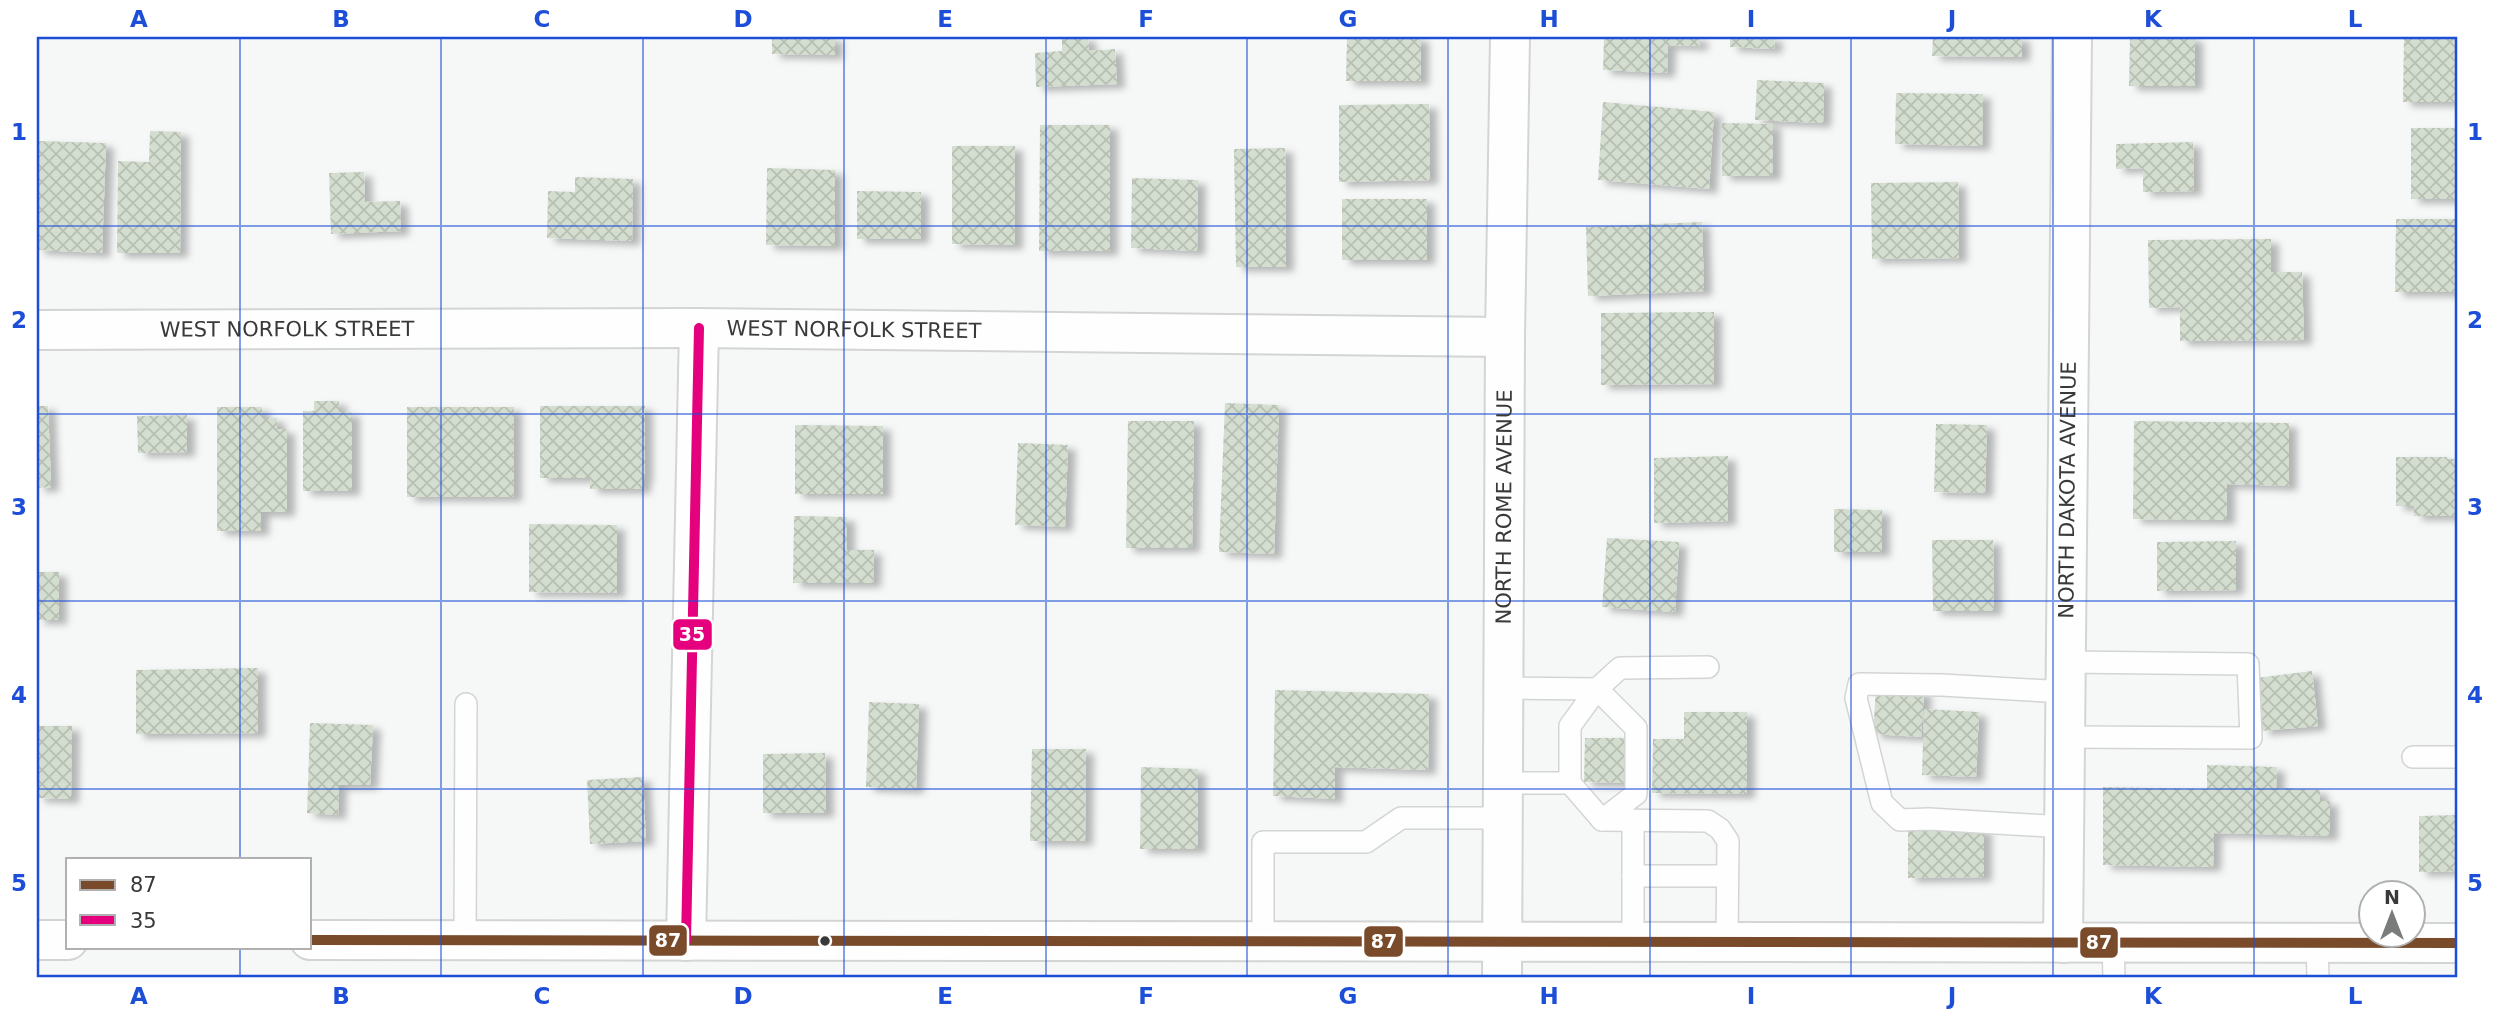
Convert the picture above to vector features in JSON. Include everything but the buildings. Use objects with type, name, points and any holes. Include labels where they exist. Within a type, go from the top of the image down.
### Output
[{"type":"street","name":"NORTH ROME AVENUE","points":[[1502,960],[1505,337],[1510,37]]},
{"type":"street","name":"NORTH DAKOTA AVENUE","points":[[2063,943],[2072,37]]},
{"type":"street","name":"WEST NORFOLK STREET","points":[[37,330],[699,328],[1505,337]]},
{"type":"street","points":[[686,941],[699,328]]},
{"type":"street","points":[[37,940],[66,940]]},
{"type":"street","points":[[312,940],[1263,941],[1502,960],[1633,941],[2063,943],[2113,960],[2317,960],[2457,943]]},
{"type":"lane","points":[[2064,827],[1929,819],[1900,820],[1882,803],[1856,698],[1859,684],[1942,685],[2248,664],[2250,738],[2066,737]]},
{"type":"lane","points":[[1708,667],[1620,668],[1598,689],[1570,726],[1570,783],[1602,820],[1708,821],[1720,829],[1728,841],[1727,942]]},
{"type":"lane","points":[[1503,688],[1598,689],[1636,728],[1636,794],[1602,820]]},
{"type":"lane","points":[[465,941],[466,704]]},
{"type":"lane","points":[[2413,757],[2457,757]]},
{"type":"lane","points":[[1263,941],[1263,842],[1366,842],[1401,818],[1503,801],[1570,783]]},
{"type":"lane","points":[[1633,820],[1633,941]]},
{"type":"lane","points":[[1633,876],[1727,876]]},
{"type":"transit line","name":"35","points":[[686,941],[699,328]]},
{"type":"transit line","name":"87","points":[[312,940],[2457,943]]}]
